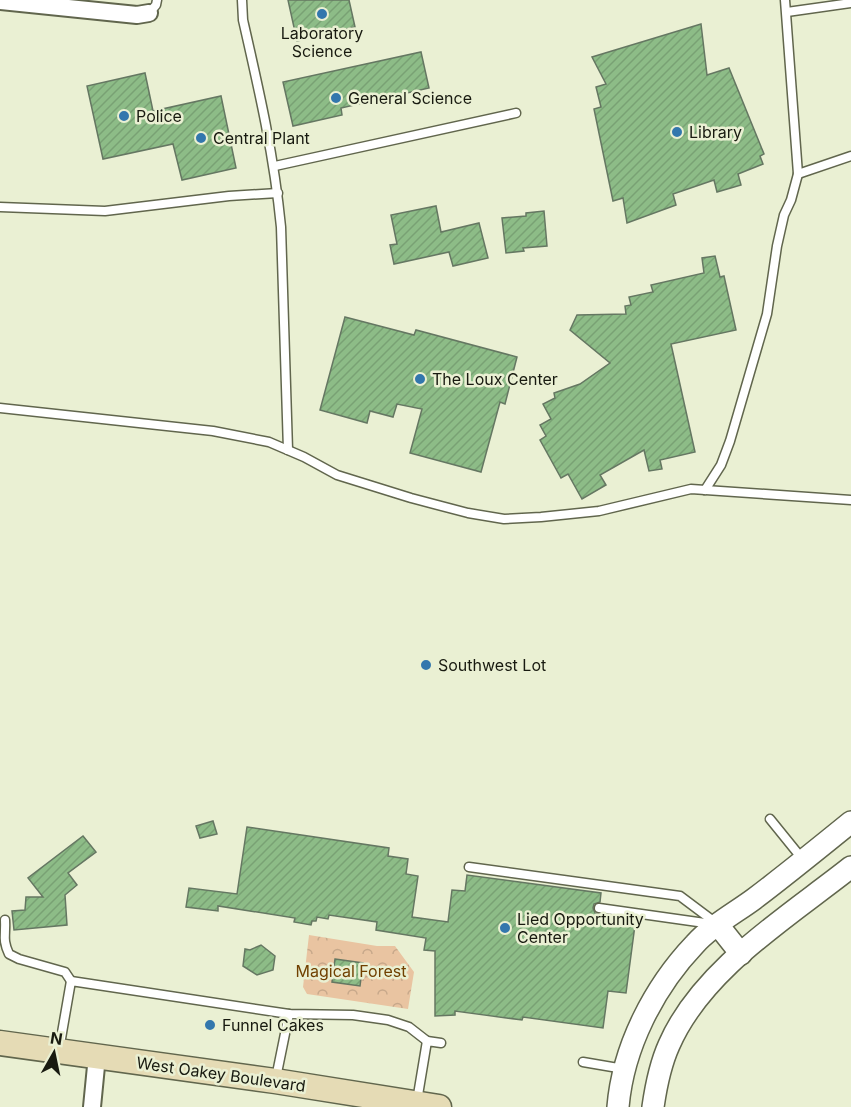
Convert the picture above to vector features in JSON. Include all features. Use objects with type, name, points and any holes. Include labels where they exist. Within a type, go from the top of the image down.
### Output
[{"type":"main road","name":"West Oakey Boulevard","points":[[1,1042],[427,1105]]},
{"type":"street","points":[[0,2],[137,15],[153,6]]},
{"type":"street","points":[[618,1107],[624,1069],[631,1046],[669,974],[697,942],[804,861],[851,822]]},
{"type":"street","points":[[652,1107],[658,1075],[668,1046],[680,1022],[705,987],[741,954],[851,867]]},
{"type":"street","points":[[718,926],[741,954]]},
{"type":"street","points":[[92,1107],[97,1056]]},
{"type":"lane","points":[[242,0],[243,20],[275,166],[278,193],[288,450]]},
{"type":"lane","points":[[705,490],[721,465],[730,441],[767,314],[777,246],[784,215],[798,174],[785,0]]},
{"type":"lane","points":[[787,12],[851,3]]},
{"type":"lane","points":[[275,166],[516,113]]},
{"type":"lane","points":[[798,174],[851,156]]},
{"type":"lane","points":[[0,207],[105,211],[229,196],[278,193]]},
{"type":"lane","points":[[0,408],[213,431],[269,442],[337,475],[411,498],[468,513],[504,519],[598,511],[691,489],[851,500]]},
{"type":"lane","points":[[770,819],[804,861]]},
{"type":"lane","points":[[469,867],[680,896],[718,926]]},
{"type":"lane","points":[[599,908],[718,926]]},
{"type":"lane","points":[[5,920],[6,929],[3,938],[9,954],[18,959],[65,972],[71,981],[59,1050]]},
{"type":"lane","points":[[71,981],[289,1014],[353,1015],[388,1020],[409,1027],[427,1041],[441,1043]]},
{"type":"lane","points":[[275,1081],[289,1014]]},
{"type":"lane","points":[[427,1041],[427,1105]]},
{"type":"lane","points":[[583,1062],[624,1069]]},
{"type":"green space","name":"Magical Forest","points":[[309,935],[377,946],[395,946],[414,972],[408,1009],[307,994],[303,987]]},
{"type":"building","name":"Laboratory Science","points":[[288,0],[349,0],[355,27],[297,41]]},
{"type":"building","name":"Library","points":[[701,24],[707,75],[729,68],[764,154],[760,156],[763,164],[738,174],[741,185],[717,192],[714,180],[673,194],[676,205],[627,223],[623,198],[613,201],[594,109],[601,107],[596,87],[606,84],[592,57]]},
{"type":"building","name":"General Science","points":[[421,52],[429,88],[341,108],[342,115],[293,126],[283,82]]},
{"type":"building","points":[[145,73],[153,111],[221,96],[236,168],[182,180],[173,144],[103,159],[87,86]]},
{"type":"building","points":[[436,206],[441,232],[479,223],[488,258],[453,266],[449,252],[394,264],[390,245],[397,244],[391,215]]},
{"type":"building","points":[[544,211],[547,246],[523,248],[524,251],[506,253],[502,218],[526,216],[526,213]]},
{"type":"building","points":[[715,256],[720,277],[724,276],[736,330],[671,344],[695,452],[660,460],[662,469],[649,471],[644,450],[600,475],[606,485],[582,499],[568,474],[561,478],[540,440],[546,436],[540,425],[551,419],[543,404],[555,398],[554,393],[580,384],[610,363],[570,330],[577,315],[626,314],[625,306],[631,305],[629,297],[653,292],[651,285],[704,273],[702,258]]},
{"type":"building","name":"The Loux Center","points":[[345,317],[414,335],[416,330],[517,357],[505,404],[500,402],[481,472],[410,453],[422,409],[397,404],[393,417],[370,411],[367,423],[320,410]]},
{"type":"building","points":[[213,821],[217,834],[200,838],[196,826]]},
{"type":"building","name":"Lied Opportunity Center","points":[[247,827],[389,848],[388,856],[408,859],[406,874],[418,876],[412,917],[448,922],[452,890],[465,891],[467,875],[601,893],[600,902],[594,904],[593,908],[598,914],[597,920],[635,925],[626,993],[608,991],[603,1028],[455,1011],[455,1015],[435,1016],[435,951],[424,950],[426,938],[376,930],[377,922],[329,915],[328,919],[317,917],[311,925],[294,922],[295,918],[218,906],[218,911],[186,907],[189,888],[237,894]]},
{"type":"building","points":[[83,836],[96,852],[68,873],[77,885],[65,895],[67,925],[14,930],[12,911],[25,910],[26,897],[43,897],[28,878]]},
{"type":"building","points":[[261,945],[275,956],[273,970],[257,975],[243,966],[245,949],[250,950]]},
{"type":"building","points":[[335,959],[363,963],[360,986],[332,982]]},
{"type":"place","name":"Laboratory Science","points":[[322,14]]},
{"type":"place","name":"General Science","points":[[336,98]]},
{"type":"place","name":"Police","points":[[124,116]]},
{"type":"place","name":"Library","points":[[677,132]]},
{"type":"place","name":"Central Plant","points":[[201,138]]},
{"type":"place","name":"The Loux Center","points":[[420,379]]},
{"type":"place","name":"Southwest Lot","points":[[426,665]]},
{"type":"place","name":"Lied Opportunity Center","points":[[505,928]]},
{"type":"place","name":"Funnel Cakes","points":[[210,1025]]}]
